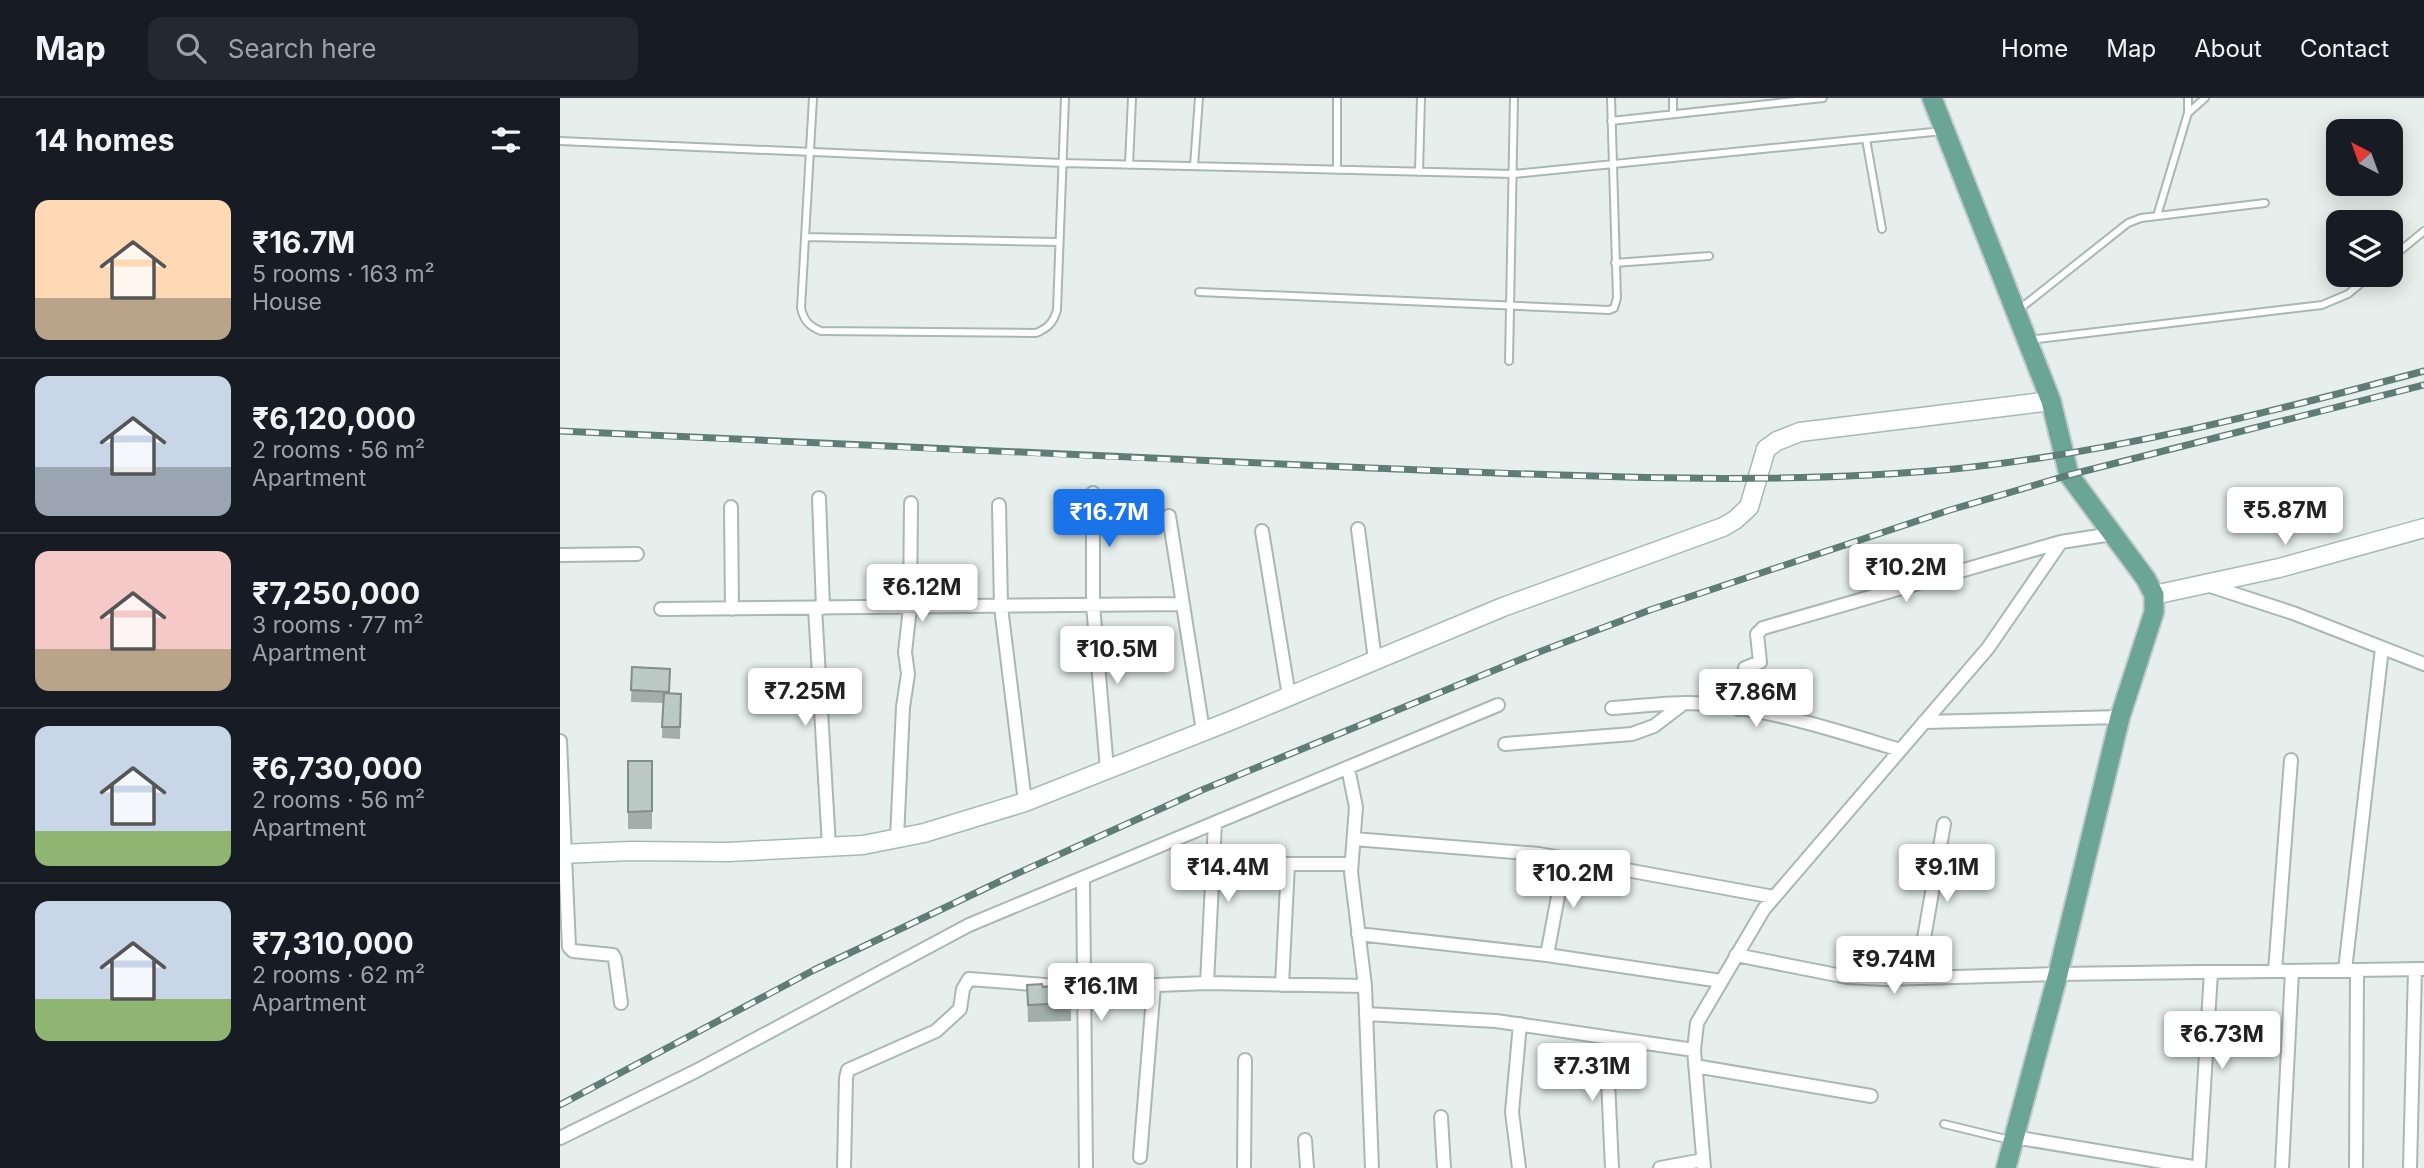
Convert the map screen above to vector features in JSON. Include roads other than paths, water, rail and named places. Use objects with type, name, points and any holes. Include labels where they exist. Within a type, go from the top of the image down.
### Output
[{"type":"main road","points":[[1932,98],[2051,401],[2068,475],[2146,579],[2154,595],[2154,612],[2120,717],[2058,974],[2006,1168]]},
{"type":"street","points":[[562,854],[631,851],[728,852],[863,845],[924,833],[1025,802],[1503,607],[1723,527],[1749,507],[1766,449],[1800,432],[2051,401]]},
{"type":"street","points":[[1093,493],[1093,605],[1107,769]]},
{"type":"street","points":[[819,498],[819,608],[830,846]]},
{"type":"street","points":[[897,838],[903,707],[908,674],[905,652],[911,608],[911,503]]},
{"type":"street","points":[[999,505],[1001,607],[1025,802]]},
{"type":"street","points":[[731,507],[732,609]]},
{"type":"street","points":[[1169,516],[1203,731]]},
{"type":"street","points":[[2154,595],[2279,568],[2424,528]]},
{"type":"street","points":[[1358,529],[1375,660]]},
{"type":"street","points":[[1262,531],[1289,696]]},
{"type":"street","points":[[1739,709],[1745,668],[1760,662],[1756,639],[1759,630],[2061,542],[2112,534]]},
{"type":"street","points":[[1660,1168],[1704,1164],[1694,1050],[1697,1023],[1757,919],[1995,638],[2061,542]]},
{"type":"street","points":[[560,555],[637,554]]},
{"type":"street","points":[[2205,584],[2293,613],[2424,664]]},
{"type":"street","points":[[661,609],[1183,604]]},
{"type":"street","points":[[2356,1168],[2351,970],[2382,648]]},
{"type":"street","points":[[1505,744],[1632,734],[1654,726],[1684,704]]},
{"type":"street","points":[[1612,708],[1708,704],[1801,720],[1900,750]]},
{"type":"street","points":[[560,1138],[696,1071],[969,925],[1498,705]]},
{"type":"street","points":[[1924,722],[2120,717]]},
{"type":"street","points":[[560,741],[562,854],[569,947],[573,951],[613,955],[621,1003]]},
{"type":"street","points":[[2275,971],[2291,760]]},
{"type":"street","points":[[1348,768],[1355,797],[1351,864],[1365,986],[1372,1168]]},
{"type":"street","points":[[1207,983],[1215,823]]},
{"type":"street","points":[[1917,978],[1944,824]]},
{"type":"street","points":[[1353,839],[1539,854],[1774,897]]},
{"type":"street","points":[[1548,955],[1565,859]]},
{"type":"street","points":[[1214,864],[1351,864]]},
{"type":"street","points":[[1282,985],[1288,864]]},
{"type":"street","points":[[1083,878],[1086,1168]]},
{"type":"street","points":[[1358,934],[1548,955],[1721,981]]},
{"type":"street","points":[[1736,955],[1847,977],[1884,979],[2419,969],[2410,1168]]},
{"type":"street","points":[[2282,1168],[2292,971]]},
{"type":"street","points":[[2014,1139],[2199,1168],[2211,972]]},
{"type":"street","points":[[844,1168],[848,1070],[936,1031],[960,1009],[962,989],[970,979],[1084,988],[1207,983],[1365,986]]},
{"type":"street","points":[[1140,1157],[1154,985]]},
{"type":"street","points":[[1366,1014],[1466,1018],[1694,1050]]},
{"type":"street","points":[[1519,1168],[1512,1112],[1520,1024]]},
{"type":"street","points":[[1606,1037],[1612,1168]]},
{"type":"street","points":[[1244,1168],[1245,1060]]},
{"type":"street","points":[[1695,1066],[1871,1096]]},
{"type":"street","points":[[1441,1117],[1444,1168]]},
{"type":"street","points":[[1305,1140],[1307,1168]]},
{"type":"lane","points":[[813,98],[801,308],[811,327],[821,331],[1036,332],[1047,329],[1054,321],[1057,310],[1065,98]]},
{"type":"lane","points":[[1129,165],[1132,98]]},
{"type":"lane","points":[[1194,166],[1199,98]]},
{"type":"lane","points":[[1337,170],[1338,98]]},
{"type":"lane","points":[[1419,172],[1421,98]]},
{"type":"lane","points":[[1510,361],[1514,98]]},
{"type":"lane","points":[[1199,292],[1609,310],[1617,303],[1611,98]]},
{"type":"lane","points":[[1673,98],[1673,114]]},
{"type":"lane","points":[[1611,121],[1823,98]]},
{"type":"lane","points":[[2157,216],[2188,113],[2188,98]]},
{"type":"lane","points":[[2188,113],[2205,98]]},
{"type":"lane","points":[[560,141],[1062,163],[1514,174],[1945,131]]},
{"type":"lane","points":[[1866,139],[1882,229]]},
{"type":"lane","points":[[2016,312],[2115,231],[2141,218],[2265,203]]},
{"type":"lane","points":[[2403,248],[2424,231]]},
{"type":"lane","points":[[805,237],[1059,242]]},
{"type":"lane","points":[[1615,263],[1709,256]]},
{"type":"lane","points":[[2027,340],[2322,305],[2348,294],[2356,287]]},
{"type":"lane","points":[[1944,1124],[2014,1139]]},
{"type":"railway","points":[[560,431],[1516,474],[1662,478],[1808,477],[1954,469],[2072,453],[2250,416],[2424,371]]},
{"type":"railway","points":[[560,1105],[814,970],[1005,879],[1202,790],[1539,652],[1650,610],[1950,510],[2069,475],[2424,385]]}]
